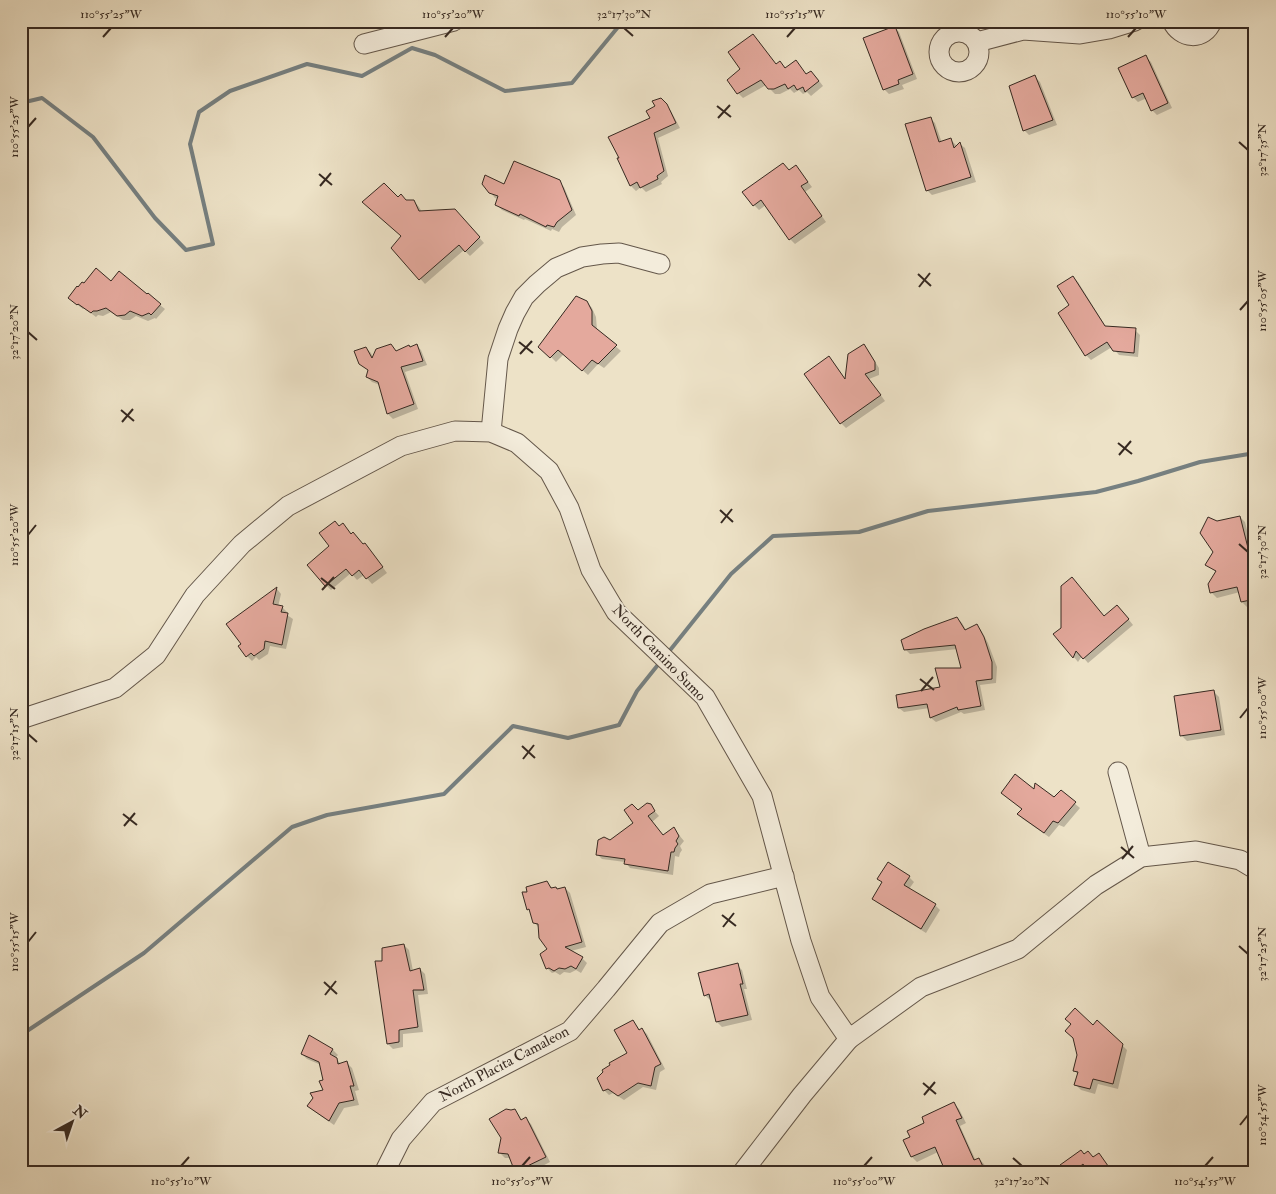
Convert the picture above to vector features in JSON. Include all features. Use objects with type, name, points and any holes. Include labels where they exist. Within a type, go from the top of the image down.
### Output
[{"type":"street","points":[[364,44],[454,21]]},
{"type":"street","points":[[977,42],[1022,26],[1080,34],[1109,29],[1135,21]]},
{"type":"street","points":[[1172,21],[1176,28],[1187,36],[1201,34],[1212,21]]},
{"type":"street","points":[[491,432],[498,359],[515,313],[524,297],[536,284],[556,268],[582,257],[619,253],[660,264]]},
{"type":"street","name":"North Camino Sumo","points":[[21,719],[115,688],[129,677],[156,655],[195,595],[242,544],[288,506],[401,446],[455,431],[491,432],[516,443],[549,471],[570,508],[591,570],[616,612],[705,697],[762,796],[801,941],[820,997],[849,1039]]},
{"type":"street","points":[[1118,772],[1142,857]]},
{"type":"street","points":[[742,1173],[802,1095],[849,1039],[921,987],[1018,949],[1096,885],[1142,857],[1196,852],[1240,860],[1255,869]]},
{"type":"street","name":"North Placita Camaleon","points":[[384,1173],[401,1139],[433,1102],[570,1031],[660,924],[710,894],[784,876]]},
{"type":"building","points":[[895,26],[913,74],[898,80],[899,84],[883,90],[863,38]]},
{"type":"building","points":[[753,34],[776,64],[780,61],[785,68],[796,60],[806,74],[811,71],[819,81],[805,92],[803,87],[797,90],[794,85],[788,89],[785,84],[774,89],[768,89],[761,80],[737,94],[727,80],[740,69],[728,52]]},
{"type":"building","points":[[1146,55],[1168,103],[1151,111],[1143,93],[1132,98],[1118,68]]},
{"type":"building","points":[[1035,75],[1053,120],[1023,131],[1009,86]]},
{"type":"building","points":[[661,98],[667,104],[676,123],[654,133],[664,171],[657,176],[658,179],[640,188],[637,182],[630,186],[608,137],[650,118],[646,111],[655,106],[652,101]]},
{"type":"building","points":[[931,117],[939,142],[951,138],[954,148],[960,142],[971,177],[926,191],[905,124]]},
{"type":"building","points":[[514,161],[560,180],[572,210],[557,222],[554,227],[547,225],[546,227],[520,214],[519,216],[495,205],[498,196],[489,193],[482,184],[485,175],[504,184]]},
{"type":"building","points":[[783,163],[789,170],[796,165],[808,182],[801,186],[822,216],[789,240],[761,200],[753,206],[742,192]]},
{"type":"building","points":[[384,183],[398,197],[401,194],[406,200],[414,200],[419,211],[455,209],[480,237],[465,252],[459,245],[419,280],[391,248],[401,236],[362,202]]},
{"type":"building","points":[[96,268],[111,281],[119,271],[161,304],[151,315],[149,313],[142,316],[130,311],[125,315],[117,316],[106,308],[91,313],[68,298],[77,286],[82,282],[84,283]]},
{"type":"building","points":[[1073,276],[1105,326],[1136,328],[1134,353],[1113,351],[1107,342],[1085,356],[1058,313],[1069,305],[1057,286]]},
{"type":"building","points":[[576,296],[587,301],[592,311],[592,325],[617,345],[598,364],[592,360],[582,371],[558,350],[550,358],[538,347]]},
{"type":"building","points":[[391,344],[396,351],[409,345],[410,347],[417,344],[423,361],[401,367],[414,404],[387,414],[378,382],[366,377],[368,370],[359,364],[354,351],[366,347],[372,358],[376,349]]},
{"type":"building","points":[[864,344],[875,362],[875,370],[865,374],[881,395],[840,424],[804,374],[829,356],[845,379],[848,354]]},
{"type":"building","points":[[1240,516],[1255,576],[1255,599],[1241,602],[1237,587],[1210,593],[1208,584],[1216,571],[1205,565],[1213,552],[1200,533],[1208,517],[1217,521]]},
{"type":"building","points":[[335,521],[339,526],[343,523],[351,534],[353,532],[363,544],[365,543],[383,567],[366,579],[359,570],[352,576],[346,569],[325,586],[307,565],[329,546],[319,533]]},
{"type":"building","points":[[1072,577],[1104,616],[1117,605],[1129,619],[1083,659],[1076,651],[1073,658],[1053,634],[1061,628],[1061,586]]},
{"type":"building","points":[[277,587],[273,604],[283,606],[281,612],[288,613],[282,645],[265,641],[264,649],[254,656],[251,653],[246,657],[238,646],[241,644],[226,624]]},
{"type":"building","points":[[957,617],[965,630],[977,624],[984,637],[992,662],[992,679],[976,681],[981,706],[958,710],[957,707],[930,718],[927,704],[898,708],[896,695],[940,687],[935,668],[961,668],[955,645],[904,650],[901,640]]},
{"type":"building","points":[[1214,690],[1221,730],[1180,736],[1174,696]]},
{"type":"building","points":[[1015,774],[1034,789],[1035,783],[1054,797],[1061,790],[1076,802],[1058,823],[1053,821],[1044,833],[1017,814],[1022,809],[1001,793]]},
{"type":"building","points":[[647,803],[651,804],[655,811],[648,816],[663,835],[674,827],[679,836],[674,852],[671,852],[668,871],[624,864],[625,859],[596,855],[598,840],[604,837],[610,840],[633,823],[624,810],[632,804],[638,810]]},
{"type":"building","points":[[888,862],[910,876],[904,885],[936,904],[921,929],[872,899],[882,882],[877,879]]},
{"type":"building","points":[[547,881],[551,888],[565,887],[582,942],[565,947],[583,957],[576,969],[571,966],[554,971],[549,968],[546,969],[540,954],[547,949],[539,938],[538,924],[533,923],[522,892],[527,892],[526,887]]},
{"type":"building","points":[[404,944],[410,971],[420,968],[424,990],[413,990],[418,1027],[399,1030],[399,1042],[387,1044],[375,961],[382,961],[382,948]]},
{"type":"building","points":[[738,963],[743,984],[740,984],[748,1015],[716,1022],[709,994],[704,996],[698,973]]},
{"type":"building","points":[[1075,1008],[1093,1025],[1097,1020],[1123,1044],[1113,1084],[1093,1079],[1090,1089],[1074,1085],[1078,1072],[1073,1071],[1077,1055],[1073,1038],[1065,1031],[1071,1024],[1065,1019]]},
{"type":"building","points":[[633,1020],[639,1030],[642,1028],[661,1064],[655,1067],[651,1086],[638,1083],[618,1096],[608,1089],[603,1091],[597,1078],[603,1072],[602,1070],[610,1065],[609,1063],[627,1053],[614,1030]]},
{"type":"building","points":[[309,1035],[333,1049],[330,1054],[337,1058],[338,1064],[347,1061],[354,1086],[350,1086],[354,1100],[339,1103],[329,1121],[307,1106],[313,1098],[310,1093],[323,1090],[319,1081],[323,1080],[319,1062],[301,1054]]},
{"type":"building","points":[[954,1102],[962,1118],[956,1120],[974,1160],[979,1158],[986,1173],[946,1173],[935,1147],[911,1157],[903,1140],[910,1137],[907,1131],[924,1123],[922,1117]]},
{"type":"building","points":[[506,1109],[515,1109],[521,1120],[526,1117],[546,1157],[515,1172],[508,1154],[498,1153],[501,1138],[489,1119]]},
{"type":"building","points":[[1081,1150],[1084,1154],[1088,1151],[1093,1157],[1099,1153],[1113,1173],[1089,1173],[1083,1164],[1072,1173],[1065,1173],[1060,1165]]},
{"type":"waterway","points":[[21,103],[42,98],[93,137],[155,218],[186,250],[213,244],[190,144],[199,112],[230,91],[307,64],[362,76],[412,48],[435,55],[505,91],[572,83],[623,21]]},
{"type":"waterway","points":[[667,654],[731,574],[773,536],[859,532],[928,511],[1096,492],[1200,462],[1255,453]]},
{"type":"waterway","points":[[21,1035],[144,953],[292,827],[327,815],[444,794],[513,726],[568,738],[619,725],[637,691],[661,661]]}]
